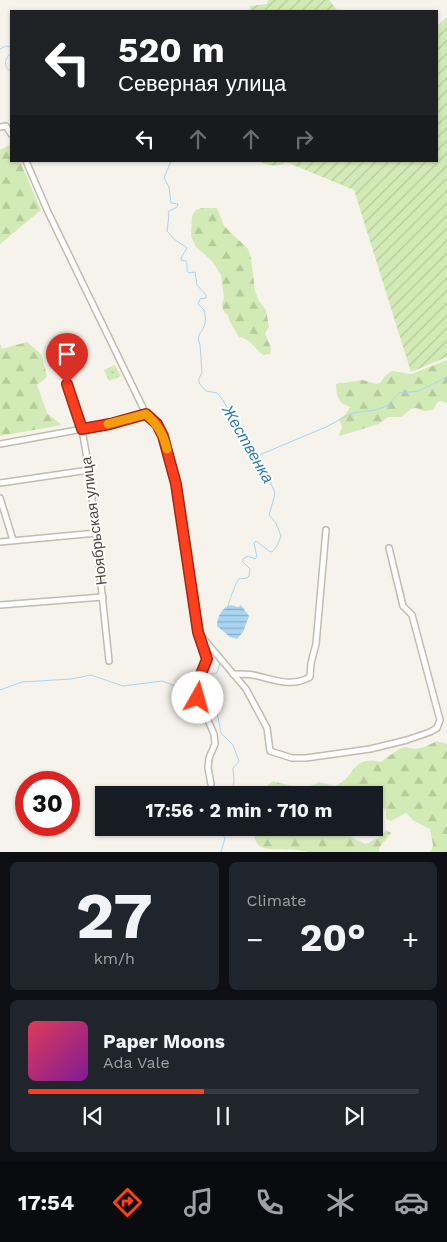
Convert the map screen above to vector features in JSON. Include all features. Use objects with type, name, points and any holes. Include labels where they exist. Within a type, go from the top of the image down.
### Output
[{"type":"street","points":[[26,162],[48,212],[146,414],[157,424],[163,436],[176,484],[198,632],[207,659],[197,684],[198,698],[214,734],[215,744],[208,763],[211,784]]},
{"type":"street","name":"Ноябрьская улица","points":[[67,384],[82,429],[89,470],[109,661]]},
{"type":"street","points":[[0,444],[110,424],[146,414]]},
{"type":"street","points":[[0,484],[89,470]]},
{"type":"street","points":[[0,498],[13,540]]},
{"type":"street","points":[[234,674],[250,675],[289,683],[296,683],[310,677],[311,663],[316,644],[326,530]]},
{"type":"street","points":[[0,542],[97,533]]},
{"type":"street","points":[[198,632],[246,689],[267,728],[270,751],[283,756],[306,758],[370,749],[430,732],[437,728],[440,720],[412,615],[403,606],[389,548]]},
{"type":"street","points":[[0,605],[103,597]]},
{"type":"green space","points":[[268,0],[329,0],[337,10],[250,10],[250,6],[267,4]]},
{"type":"green space","points":[[447,17],[447,357],[411,372],[354,190],[286,162],[438,162],[438,25]]},
{"type":"green space","points":[[10,145],[10,162],[20,162],[41,210],[0,244],[0,150]]},
{"type":"green space","points":[[262,162],[286,162],[273,166]]},
{"type":"green space","points":[[217,208],[224,226],[248,249],[255,291],[259,301],[266,310],[269,327],[265,334],[271,348],[270,354],[263,355],[249,342],[239,337],[223,310],[224,298],[221,275],[212,261],[196,247],[191,236],[192,216],[196,210]]},
{"type":"green space","points":[[27,342],[42,355],[47,377],[37,385],[47,413],[62,425],[0,436],[0,343],[2,349]]},
{"type":"green space","points":[[447,360],[447,403],[438,402],[433,410],[411,409],[401,417],[388,417],[379,424],[339,436],[342,427],[339,419],[346,414],[350,407],[342,403],[336,384],[363,380],[376,384],[380,383],[392,371],[412,374]]},
{"type":"green space","points":[[115,365],[121,376],[109,381],[104,370]]},
{"type":"green space","points":[[437,741],[447,744],[447,852],[431,852],[433,845],[430,829],[414,821],[406,813],[391,821],[386,819],[386,810],[383,808],[383,786],[335,786],[342,782],[359,764],[371,761],[381,762],[405,747],[415,749]]},
{"type":"green space","points":[[273,781],[291,786],[267,786]]},
{"type":"green space","points":[[319,782],[335,786],[308,786]]},
{"type":"green space","points":[[386,830],[391,833],[379,848],[379,852],[307,852],[271,849],[259,846],[255,836],[351,836],[366,844],[383,836]]},
{"type":"water","points":[[231,605],[238,607],[241,605],[249,616],[243,632],[237,639],[230,637],[217,626],[221,613]]},
{"type":"waterway","name":"Жественка","points":[[0,49],[6,46],[10,47]]},
{"type":"waterway","name":"Жественка","points":[[10,54],[5,63],[10,71]]},
{"type":"waterway","name":"Жественка","points":[[171,162],[164,178],[169,187],[171,203],[178,204],[177,207],[168,212],[167,231],[174,239],[187,248],[181,260],[186,261],[189,273],[195,272],[197,285],[206,295],[206,298],[200,299],[198,304],[204,310],[205,318],[204,326],[199,335],[202,373],[199,383],[206,391],[217,393],[220,396],[253,448],[274,490],[275,494],[269,515],[276,523],[281,536],[272,552],[256,541],[254,543],[257,557],[255,559],[248,556],[243,559],[243,562],[250,569],[249,576],[238,580],[228,606]]},
{"type":"waterway","points":[[257,456],[326,427],[352,413],[375,410],[387,406],[399,393],[419,391],[447,377]]},
{"type":"waterway","name":"Жественка","points":[[220,663],[217,673],[208,675],[203,696],[217,712],[221,733],[233,745],[239,761],[233,768],[233,786]]},
{"type":"waterway","points":[[0,690],[22,682],[71,679],[91,675],[123,686],[162,681],[194,693]]},
{"type":"waterway","name":"Жественка","points":[[221,852],[225,838],[223,836]]},
{"type":"slow traffic","points":[[108,424],[146,414],[157,424],[167,449]]},
{"type":"route","points":[[67,384],[82,429],[110,424],[146,414],[157,424],[163,436],[176,484],[198,632],[207,659],[197,684],[198,698]]}]
